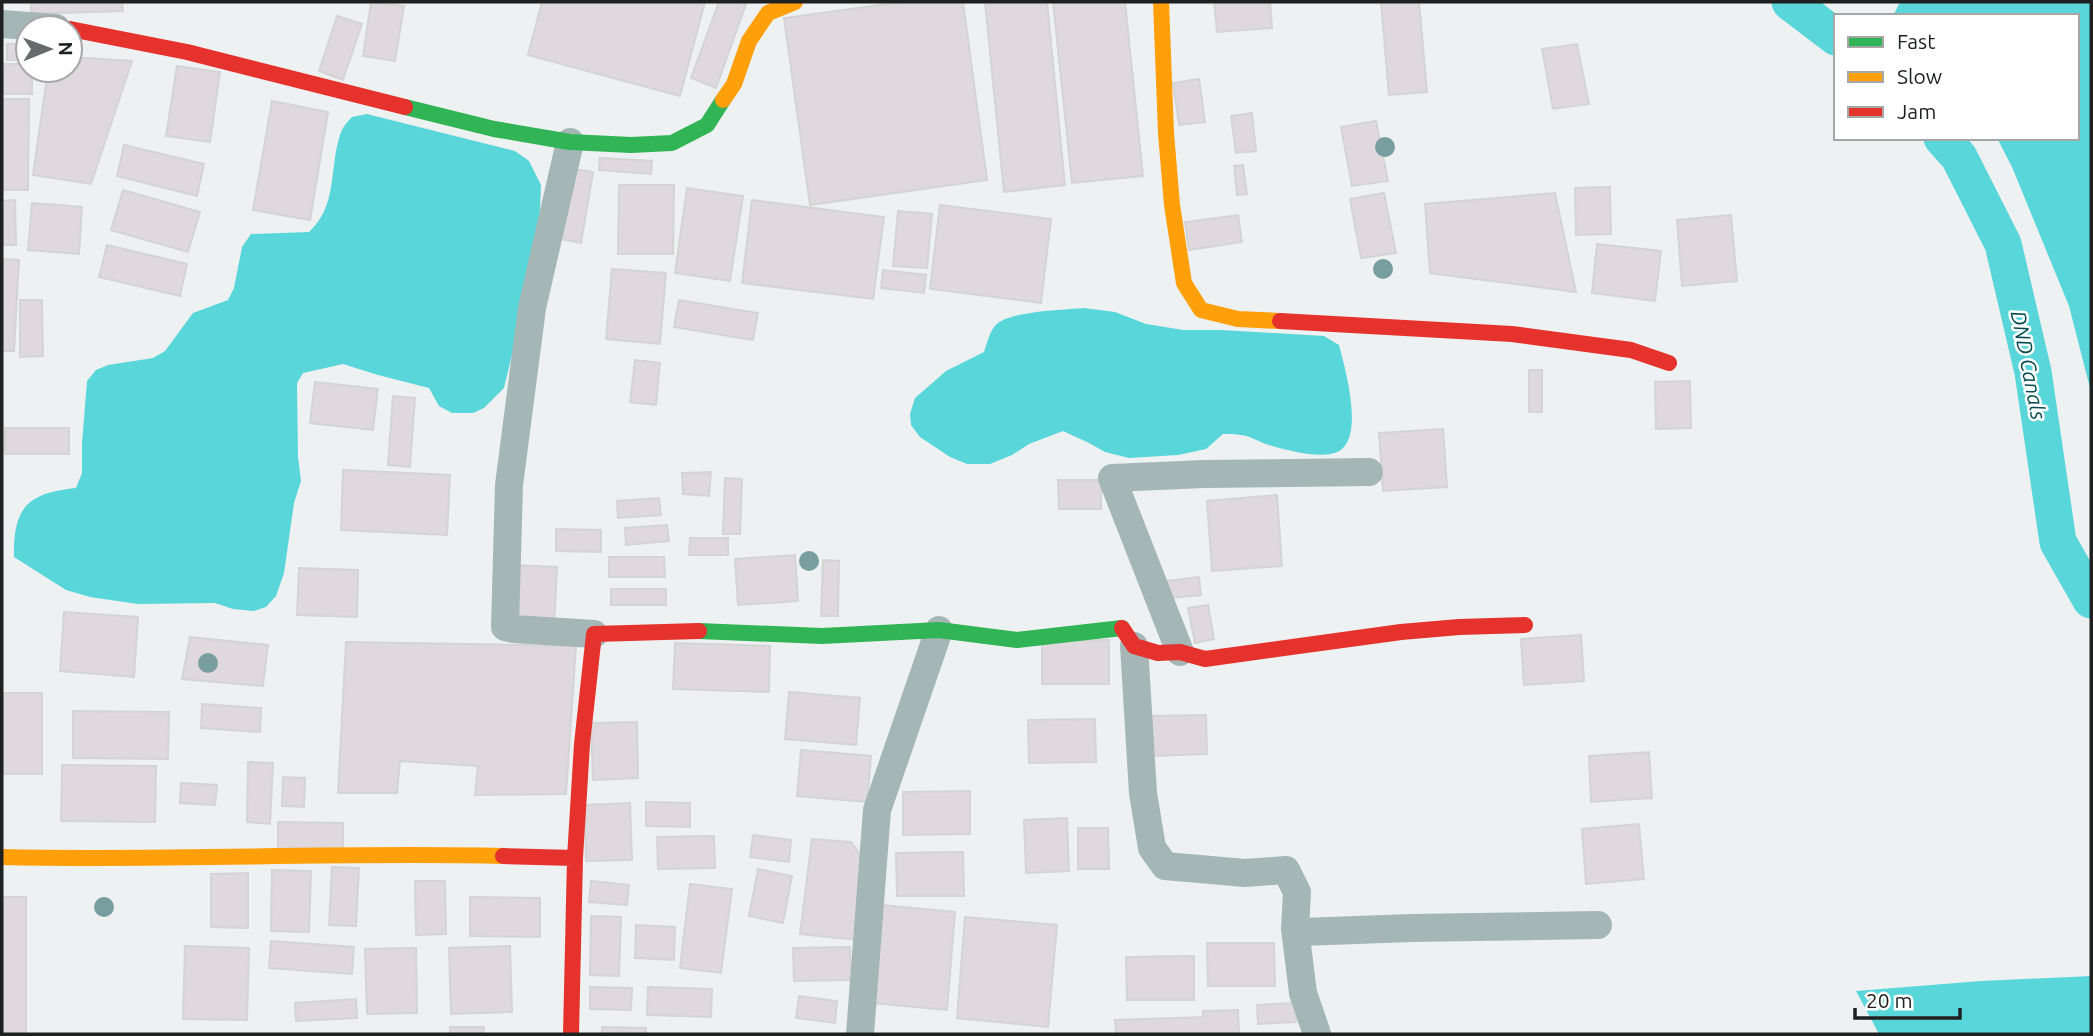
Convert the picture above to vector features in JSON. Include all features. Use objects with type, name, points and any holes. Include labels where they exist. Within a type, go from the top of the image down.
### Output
[{"type":"street","points":[[84,32],[187,52],[494,129],[570,142],[631,145],[672,143],[707,125],[734,83],[749,41],[768,13],[795,2]]},
{"type":"street","points":[[1161,2],[1166,134],[1172,205],[1184,283],[1201,310],[1238,319],[1429,328],[1537,337],[1631,350],[1669,363]]},
{"type":"street","points":[[570,142],[528,332],[509,485],[505,626],[514,629],[594,634],[698,631],[822,636],[939,630],[1017,640],[1124,628],[1135,646],[1143,793],[1152,848],[1165,866],[1245,873],[1286,870],[1297,892],[1295,929],[1303,993],[1317,1034]]},
{"type":"street","points":[[1180,652],[1112,478],[1370,472]]},
{"type":"street","points":[[1135,646],[1158,653],[1180,652],[1205,659],[1401,632],[1525,625]]},
{"type":"street","points":[[860,1034],[877,810],[939,630]]},
{"type":"street","points":[[572,1034],[575,858],[582,744],[594,634]]},
{"type":"street","points":[[2,858],[426,854],[575,858]]},
{"type":"street","points":[[1295,929],[1302,932],[1598,925]]},
{"type":"water","points":[[1900,2],[2091,2],[2091,392],[2069,306],[2012,167],[1998,140],[2079,140],[2079,14],[1894,14]]},
{"type":"water","points":[[367,114],[515,151],[529,161],[541,185],[534,263],[504,388],[484,408],[473,413],[452,413],[439,406],[429,388],[343,364],[303,373],[297,383],[301,481],[294,503],[284,573],[276,596],[266,607],[254,611],[233,609],[215,603],[138,604],[90,597],[66,590],[14,557],[16,526],[26,506],[46,494],[76,488],[82,473],[87,381],[96,370],[108,365],[153,358],[165,351],[193,313],[228,300],[234,288],[242,247],[251,234],[309,232],[325,210],[329,198],[342,130],[352,117]]},
{"type":"water","points":[[1084,308],[1115,312],[1146,324],[1184,330],[1324,336],[1339,345],[1345,368],[1352,414],[1348,440],[1342,449],[1335,453],[1317,455],[1285,450],[1243,435],[1223,434],[1206,449],[1178,455],[1129,458],[1105,452],[1063,431],[1029,444],[990,464],[967,464],[950,457],[920,437],[911,425],[910,414],[915,398],[946,371],[984,352],[991,332],[998,323],[1015,316]]},
{"type":"water","points":[[2091,976],[2091,1034],[1879,1034],[1856,991],[1981,981]]},
{"type":"building","points":[[31,2],[122,2],[123,11],[31,14]]},
{"type":"building","points":[[371,2],[404,6],[395,61],[363,56]]},
{"type":"building","points":[[542,2],[705,2],[680,96],[528,55]]},
{"type":"building","points":[[719,2],[746,4],[716,88],[691,78]]},
{"type":"building","points":[[902,2],[963,2],[987,180],[810,205],[784,18]]},
{"type":"building","points":[[985,2],[1047,2],[1065,185],[1004,192]]},
{"type":"building","points":[[1053,2],[1125,2],[1143,176],[1072,183]]},
{"type":"building","points":[[1214,2],[1270,2],[1272,28],[1217,32]]},
{"type":"building","points":[[1381,2],[1419,2],[1427,92],[1389,95]]},
{"type":"building","points":[[337,16],[362,24],[343,80],[319,71]]},
{"type":"building","points":[[7,44],[14,44],[14,60],[7,60]]},
{"type":"building","points":[[1577,44],[1589,104],[1553,109],[1542,49]]},
{"type":"building","points":[[84,58],[132,61],[91,184],[33,175],[46,84],[84,84]]},
{"type":"building","points":[[2,64],[14,64],[14,84],[32,84],[32,94],[2,94]]},
{"type":"building","points":[[177,66],[220,72],[210,142],[166,136]]},
{"type":"building","points":[[1199,79],[1205,122],[1179,125],[1173,83]]},
{"type":"building","points":[[2,99],[29,99],[28,190],[2,190]]},
{"type":"building","points":[[272,101],[328,112],[310,220],[253,210]]},
{"type":"building","points":[[1252,113],[1256,151],[1236,153],[1231,116]]},
{"type":"building","points":[[1376,121],[1388,181],[1352,186],[1341,127]]},
{"type":"building","points":[[124,145],[204,164],[197,196],[117,176]]},
{"type":"building","points":[[600,158],[652,161],[651,174],[599,170]]},
{"type":"building","points":[[1243,165],[1247,194],[1237,195],[1234,166]]},
{"type":"building","points":[[569,168],[593,172],[581,243],[556,238]]},
{"type":"building","points":[[619,185],[674,185],[673,254],[618,254]]},
{"type":"building","points":[[1610,187],[1611,234],[1576,235],[1575,188]]},
{"type":"building","points":[[687,188],[743,196],[730,281],[675,273]]},
{"type":"building","points":[[123,190],[200,212],[188,252],[111,230]]},
{"type":"building","points":[[1384,193],[1396,253],[1361,258],[1350,199]]},
{"type":"building","points":[[1555,193],[1576,292],[1430,273],[1425,204]]},
{"type":"building","points":[[15,200],[16,245],[2,245],[2,201]]},
{"type":"building","points":[[752,200],[884,217],[873,299],[742,283]]},
{"type":"building","points":[[32,203],[82,207],[79,254],[28,250]]},
{"type":"building","points":[[940,205],[1051,219],[1041,303],[930,289]]},
{"type":"building","points":[[898,211],[932,214],[927,268],[893,266]]},
{"type":"building","points":[[1238,215],[1242,242],[1189,250],[1185,222]]},
{"type":"building","points":[[1731,215],[1737,281],[1682,286],[1677,220]]},
{"type":"building","points":[[1597,244],[1661,251],[1655,301],[1592,293]]},
{"type":"building","points":[[107,245],[187,264],[180,296],[99,277]]},
{"type":"building","points":[[2,259],[19,260],[14,351],[2,351]]},
{"type":"building","points":[[612,269],[666,273],[660,344],[606,339]]},
{"type":"building","points":[[883,270],[926,275],[924,293],[881,288]]},
{"type":"building","points":[[20,300],[42,300],[43,356],[20,357]]},
{"type":"building","points":[[679,300],[758,313],[753,340],[674,327]]},
{"type":"building","points":[[635,360],[660,363],[656,405],[630,402]]},
{"type":"building","points":[[1529,370],[1542,370],[1542,412],[1529,412]]},
{"type":"building","points":[[1690,381],[1691,428],[1656,429],[1655,382]]},
{"type":"building","points":[[315,382],[378,389],[373,430],[310,423]]},
{"type":"building","points":[[393,396],[415,398],[410,467],[388,465]]},
{"type":"building","points":[[5,428],[69,428],[69,454],[5,454]]},
{"type":"building","points":[[1443,429],[1447,487],[1383,491],[1379,433]]},
{"type":"building","points":[[343,470],[450,475],[447,535],[341,530]]},
{"type":"building","points":[[711,472],[709,496],[683,494],[682,473]]},
{"type":"building","points":[[725,478],[742,479],[740,534],[723,534]]},
{"type":"building","points":[[1058,480],[1101,480],[1101,509],[1059,509]]},
{"type":"building","points":[[1277,495],[1282,566],[1212,571],[1207,501]]},
{"type":"building","points":[[659,498],[661,515],[618,518],[617,501]]},
{"type":"building","points":[[667,525],[669,541],[626,545],[625,528]]},
{"type":"building","points":[[556,529],[601,530],[601,552],[556,551]]},
{"type":"building","points":[[690,538],[728,538],[728,555],[689,555]]},
{"type":"building","points":[[795,555],[798,601],[738,605],[735,559]]},
{"type":"building","points":[[609,557],[664,557],[665,577],[609,577]]},
{"type":"building","points":[[823,560],[839,561],[838,616],[821,616]]},
{"type":"building","points":[[509,565],[557,567],[554,627],[507,625]]},
{"type":"building","points":[[299,568],[358,570],[357,617],[297,615]]},
{"type":"building","points":[[1199,577],[1201,595],[1159,599],[1157,582]]},
{"type":"building","points":[[611,589],[666,589],[666,605],[611,605]]},
{"type":"building","points":[[1208,605],[1214,639],[1195,643],[1188,608]]},
{"type":"building","points":[[64,612],[138,617],[134,677],[60,671]]},
{"type":"building","points":[[1581,635],[1584,681],[1524,685],[1521,639]]},
{"type":"building","points":[[190,637],[268,645],[263,686],[182,679]]},
{"type":"building","points":[[1109,640],[1109,684],[1042,684],[1042,641]]},
{"type":"building","points":[[346,642],[576,646],[566,794],[475,795],[478,766],[400,761],[397,793],[338,793]]},
{"type":"building","points":[[675,643],[770,646],[769,692],[673,689]]},
{"type":"building","points":[[789,692],[860,698],[856,745],[785,739]]},
{"type":"building","points":[[2,693],[42,693],[42,774],[2,774]]},
{"type":"building","points":[[202,704],[261,708],[260,732],[201,728]]},
{"type":"building","points":[[73,711],[169,712],[168,759],[73,758]]},
{"type":"building","points":[[1206,715],[1207,754],[1151,756],[1150,716]]},
{"type":"building","points":[[1095,719],[1096,762],[1029,763],[1028,720]]},
{"type":"building","points":[[637,722],[638,778],[593,780],[591,723]]},
{"type":"building","points":[[801,750],[871,756],[867,802],[797,796]]},
{"type":"building","points":[[1649,752],[1652,798],[1591,802],[1589,756]]},
{"type":"building","points":[[248,762],[273,763],[270,824],[247,822]]},
{"type":"building","points":[[62,765],[156,766],[155,822],[61,821]]},
{"type":"building","points":[[283,777],[305,778],[304,807],[282,806]]},
{"type":"building","points":[[181,783],[217,785],[215,805],[180,803]]},
{"type":"building","points":[[970,791],[970,834],[903,835],[903,792]]},
{"type":"building","points":[[646,802],[690,803],[690,827],[646,826]]},
{"type":"building","points":[[630,803],[632,860],[586,861],[585,805]]},
{"type":"building","points":[[1067,818],[1069,871],[1026,873],[1024,820]]},
{"type":"building","points":[[278,822],[343,823],[343,850],[278,849]]},
{"type":"building","points":[[1639,824],[1644,879],[1586,884],[1582,829]]},
{"type":"building","points":[[1078,828],[1108,828],[1109,869],[1078,869]]},
{"type":"building","points":[[753,835],[791,840],[789,862],[750,857]]},
{"type":"building","points":[[714,836],[715,868],[658,869],[657,837]]},
{"type":"building","points":[[812,839],[851,842],[865,861],[857,940],[800,934]]},
{"type":"building","points":[[963,852],[964,896],[897,896],[896,853]]},
{"type":"building","points":[[332,867],[359,868],[356,926],[329,925]]},
{"type":"building","points":[[758,869],[792,876],[783,923],[749,916]]},
{"type":"building","points":[[272,870],[311,871],[309,932],[271,931]]},
{"type":"building","points":[[248,873],[248,928],[211,927],[211,874]]},
{"type":"building","points":[[415,881],[445,881],[446,934],[416,935]]},
{"type":"building","points":[[591,881],[629,885],[627,905],[589,902]]},
{"type":"building","points":[[690,884],[732,889],[721,973],[680,968]]},
{"type":"building","points":[[2,897],[26,897],[26,1034],[2,1034]]},
{"type":"building","points":[[470,897],[540,898],[540,937],[470,936]]},
{"type":"building","points":[[882,905],[955,912],[947,1010],[873,1003]]},
{"type":"building","points":[[591,916],[621,917],[619,976],[590,975]]},
{"type":"building","points":[[965,917],[1057,925],[1048,1027],[957,1018]]},
{"type":"building","points":[[636,925],[675,927],[674,960],[635,958]]},
{"type":"building","points":[[271,941],[354,947],[352,974],[269,968]]},
{"type":"building","points":[[1207,943],[1274,943],[1275,986],[1208,986]]},
{"type":"building","points":[[185,946],[249,948],[247,1020],[183,1019]]},
{"type":"building","points":[[510,946],[512,1012],[451,1014],[449,948]]},
{"type":"building","points":[[850,947],[851,980],[794,981],[793,948]]},
{"type":"building","points":[[416,948],[417,1013],[367,1014],[365,949]]},
{"type":"building","points":[[1194,956],[1194,1000],[1127,1000],[1126,957]]},
{"type":"building","points":[[590,987],[632,988],[631,1010],[590,1009]]},
{"type":"building","points":[[648,987],[712,989],[711,1017],[647,1015]]},
{"type":"building","points":[[799,996],[837,1001],[835,1023],[796,1018]]},
{"type":"building","points":[[356,999],[357,1018],[296,1021],[295,1003]]},
{"type":"building","points":[[1295,1003],[1296,1022],[1258,1024],[1257,1005]]},
{"type":"building","points":[[1238,1010],[1239,1034],[1116,1034],[1115,1020],[1203,1017],[1203,1011]]},
{"type":"building","points":[[450,1027],[484,1027],[483,1034],[450,1034]]},
{"type":"building","points":[[602,1027],[646,1028],[646,1034],[602,1034]]},
{"type":"waterway","name":"DND Canals","points":[[1790,2],[1834,35]]},
{"type":"waterway","name":"DND Canals","points":[[1944,140],[1959,157],[2003,244],[2033,372],[2058,542],[2091,600]]},
{"type":"traffic: fast","points":[[405,107],[494,129],[570,142],[631,145],[672,143],[707,125],[723,100]]},
{"type":"traffic: fast","points":[[699,631],[822,636],[939,630],[1017,640],[1122,628]]},
{"type":"traffic: slow","points":[[723,100],[734,84],[749,41],[768,13],[795,2]]},
{"type":"traffic: slow","points":[[1161,2],[1166,133],[1172,205],[1184,283],[1201,310],[1238,319],[1280,321]]},
{"type":"traffic: slow","points":[[2,857],[503,856]]},
{"type":"traffic: jam","points":[[84,32],[187,52],[405,107]]},
{"type":"traffic: jam","points":[[1280,321],[1512,334],[1631,350],[1669,363]]},
{"type":"traffic: jam","points":[[1122,628],[1134,646],[1158,653],[1180,652],[1205,659],[1401,632],[1525,625]]},
{"type":"traffic: jam","points":[[575,858],[582,744],[594,634],[699,631]]},
{"type":"traffic: jam","points":[[503,856],[575,858],[571,1034]]}]
